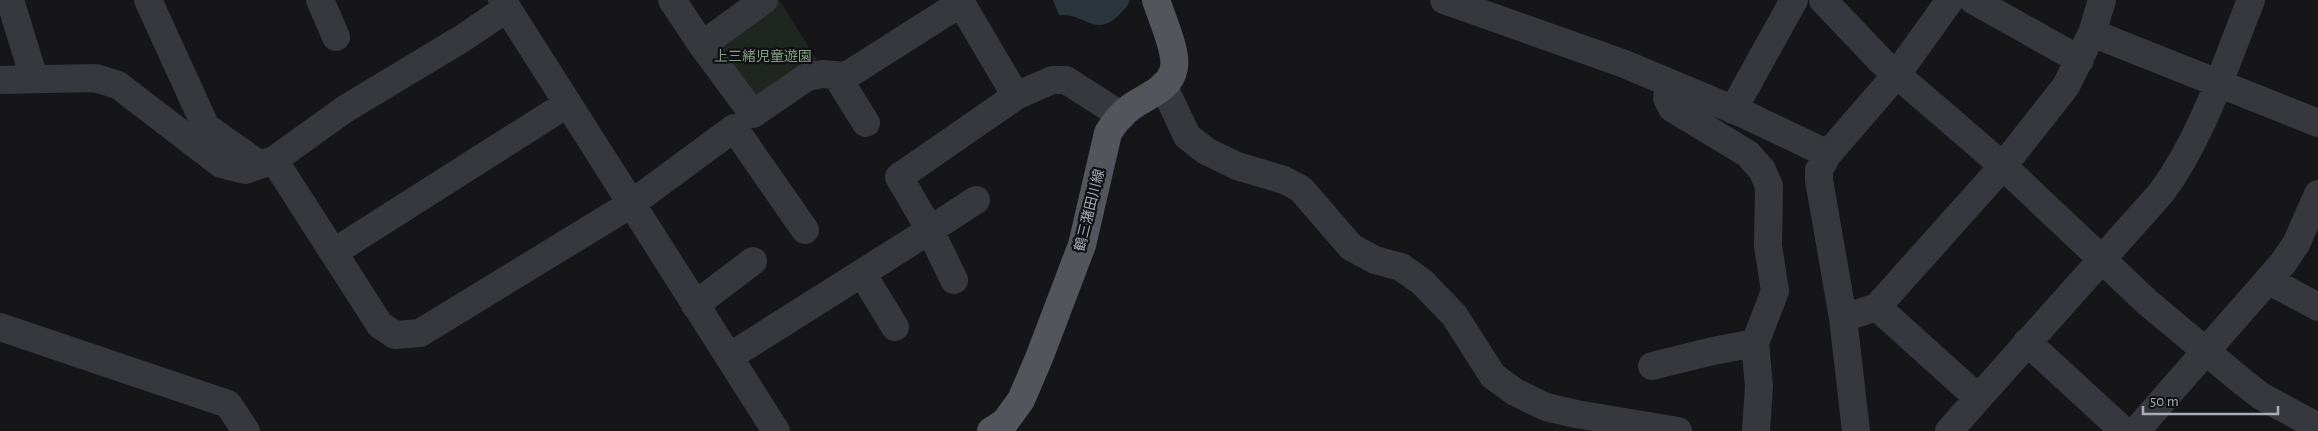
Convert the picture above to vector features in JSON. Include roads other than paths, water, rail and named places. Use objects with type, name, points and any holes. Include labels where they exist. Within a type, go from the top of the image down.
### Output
[{"type":"main road","name":"鶴三潴田川線","points":[[991,431],[1005,422],[1021,400],[1039,358],[1082,246],[1108,133],[1131,107],[1155,94],[1174,67],[1171,46],[1156,0]]},
{"type":"street","points":[[10,0],[34,78]]},
{"type":"street","points":[[148,0],[206,127],[267,163],[334,252],[380,325],[395,335],[420,333],[631,204],[734,128],[805,230]]},
{"type":"street","points":[[320,0],[336,37]]},
{"type":"street","points":[[672,0],[702,45],[753,114],[807,77],[846,76],[961,3],[1016,96]]},
{"type":"street","points":[[702,45],[764,0]]},
{"type":"street","points":[[1444,0],[1622,63],[1734,110],[1828,154]]},
{"type":"street","points":[[1734,110],[1794,0]]},
{"type":"street","points":[[1823,0],[1896,74],[2004,166],[2147,302],[2204,351],[2261,396],[2314,428]]},
{"type":"street","points":[[1856,431],[1843,318],[1819,180],[1819,170],[1828,154],[1896,74],[1950,0]]},
{"type":"street","points":[[1973,0],[2080,60]]},
{"type":"street","points":[[1843,318],[1877,307],[2004,166],[2066,86],[2092,33],[2102,0]]},
{"type":"street","points":[[1949,431],[1977,397],[2175,175],[2199,129],[2251,0]]},
{"type":"street","points":[[0,80],[95,78],[118,85],[221,164],[245,170],[267,163],[345,109],[463,38],[504,4],[776,431]]},
{"type":"street","points":[[2092,33],[2318,123]]},
{"type":"street","points":[[836,75],[866,123]]},
{"type":"street","points":[[954,280],[930,230],[899,177],[1016,96],[1052,80],[1066,80],[1122,116]]},
{"type":"street","points":[[1670,83],[1667,98],[1672,108],[1748,154],[1762,170],[1769,186],[1768,246],[1776,291],[1755,344],[1759,386],[1756,431]]},
{"type":"street","points":[[1163,85],[1187,136],[1206,151],[1237,166],[1284,180],[1301,190],[1351,247],[1375,260],[1401,267],[1422,282],[1454,315],[1493,376],[1554,420],[1576,414],[1678,431]]},
{"type":"street","points":[[334,252],[567,104]]},
{"type":"street","points":[[2136,431],[2268,280],[2296,244],[2318,194]]},
{"type":"street","points":[[729,357],[976,200]]},
{"type":"street","points":[[695,305],[753,261]]},
{"type":"street","points":[[862,273],[895,327]]},
{"type":"street","points":[[2268,280],[2318,307]]},
{"type":"street","points":[[1877,307],[1977,397]]},
{"type":"street","points":[[0,328],[228,404],[246,431]]},
{"type":"street","points":[[2027,342],[2124,431]]},
{"type":"street","points":[[1652,366],[1713,351],[1755,344]]},
{"type":"park label","name":"上三緒児童遊園","points":[[763,56]]}]
